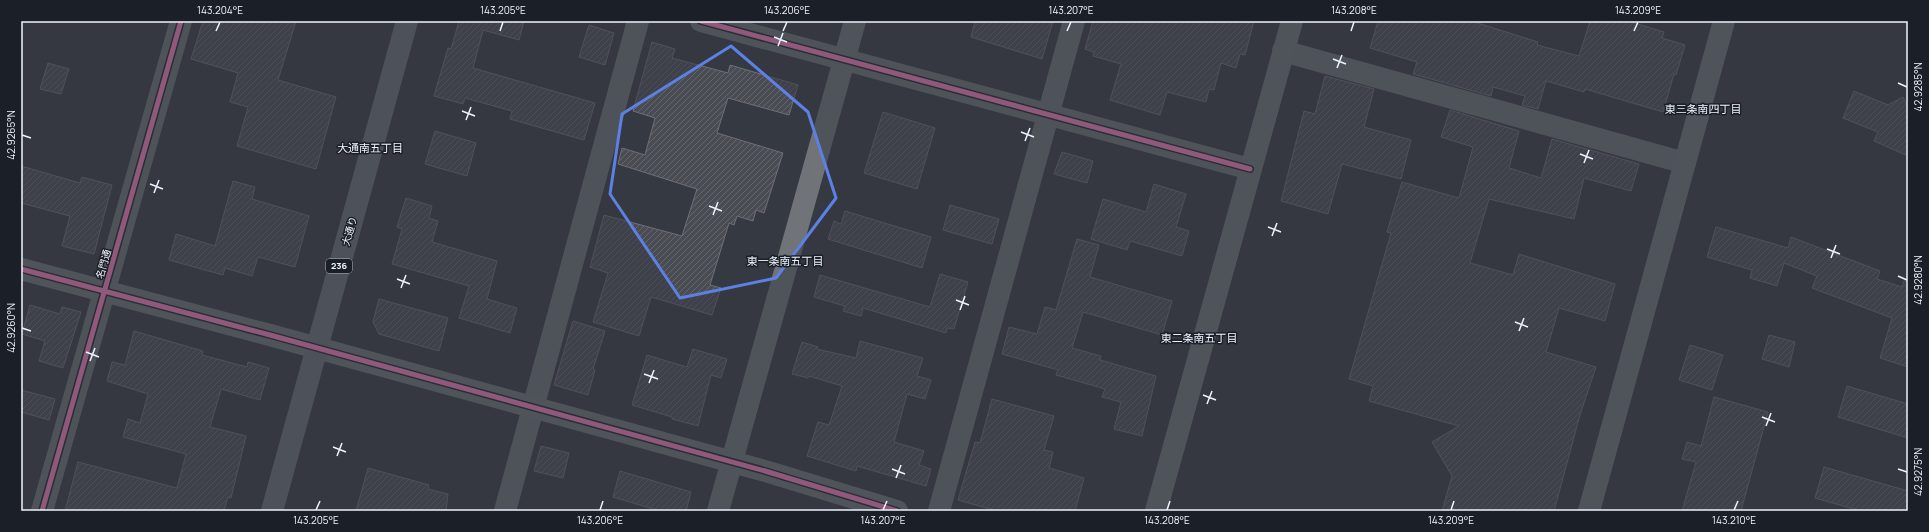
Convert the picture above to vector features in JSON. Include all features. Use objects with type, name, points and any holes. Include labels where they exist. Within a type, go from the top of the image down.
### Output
[{"type":"highway","name":"大通り","points":[[272,511],[407,21]]},
{"type":"street","name":"名門通","points":[[42,511],[181,21]]},
{"type":"street","points":[[505,511],[638,21]]},
{"type":"street","points":[[701,21],[1048,116],[1250,169]]},
{"type":"street","points":[[718,511],[855,21]]},
{"type":"street","points":[[939,511],[1074,21]]},
{"type":"street","points":[[1156,511],[1292,21]]},
{"type":"street","points":[[1589,511],[1724,21]]},
{"type":"street","points":[[1283,51],[1685,163]]},
{"type":"street","points":[[21,269],[731,462],[897,511]]},
{"type":"highlighted area","points":[[731,46],[808,112],[836,198],[776,278],[680,298],[610,194],[622,114]]},
{"type":"building","points":[[203,21],[296,21],[278,80],[336,97],[316,169],[237,146],[248,107],[230,102],[238,73],[191,59]]},
{"type":"building","points":[[459,21],[524,21],[519,40],[483,30],[473,68],[595,103],[584,140],[510,119],[512,111],[465,98],[463,104],[434,96],[448,48],[451,49]]},
{"type":"building","points":[[975,21],[1053,21],[1042,59],[971,37]]},
{"type":"building","points":[[1093,21],[1254,21],[1245,55],[1240,54],[1236,68],[1221,63],[1214,90],[1209,89],[1206,102],[1167,92],[1160,115],[1110,100],[1121,64],[1093,56],[1094,52],[1085,49]]},
{"type":"building","points":[[1378,21],[1471,21],[1538,42],[1537,45],[1579,56],[1590,21],[1628,21],[1664,32],[1662,38],[1685,45],[1676,75],[1674,74],[1663,112],[1585,89],[1584,92],[1546,81],[1538,109],[1522,105],[1525,96],[1493,87],[1491,96],[1413,74],[1417,62],[1370,48]]},
{"type":"building","points":[[589,25],[614,33],[605,65],[579,57]]},
{"type":"building","points":[[652,42],[675,49],[672,58],[728,73],[730,65],[798,85],[789,115],[728,98],[717,133],[783,153],[764,213],[756,210],[753,221],[737,216],[734,225],[729,223],[710,285],[721,288],[712,315],[651,297],[639,336],[593,322],[608,273],[590,267],[604,215],[682,236],[697,189],[618,164],[622,148],[645,155],[655,118],[633,111]]},
{"type":"building","points":[[48,63],[69,69],[61,94],[40,89]]},
{"type":"building","points":[[1325,76],[1374,89],[1364,127],[1411,140],[1401,179],[1342,164],[1328,214],[1281,201],[1304,111],[1315,114]]},
{"type":"building","points":[[1854,91],[1888,105],[1903,97],[1908,107],[1908,156],[1874,141],[1878,132],[1843,118]]},
{"type":"building","points":[[1450,110],[1519,131],[1509,168],[1541,178],[1552,139],[1639,164],[1631,191],[1584,178],[1574,219],[1489,199],[1470,263],[1513,275],[1519,254],[1615,284],[1605,321],[1559,308],[1546,352],[1596,367],[1580,415],[1554,511],[1442,511],[1452,476],[1432,442],[1459,426],[1369,401],[1373,386],[1349,379],[1391,233],[1387,232],[1402,182],[1459,198],[1473,147],[1441,137]]},
{"type":"building","points":[[883,112],[935,128],[917,189],[864,173]]},
{"type":"building","points":[[435,131],[476,143],[467,176],[425,164]]},
{"type":"building","points":[[1062,152],[1093,161],[1087,183],[1054,174]]},
{"type":"building","points":[[21,166],[80,183],[82,177],[112,185],[94,254],[62,246],[70,216],[21,203]]},
{"type":"building","points":[[233,181],[255,187],[252,199],[309,216],[295,267],[258,257],[252,276],[225,268],[223,275],[169,260],[176,234],[215,246]]},
{"type":"building","points":[[1154,184],[1186,194],[1176,227],[1189,231],[1182,256],[1130,241],[1127,250],[1091,239],[1103,199],[1146,212]]},
{"type":"building","points":[[406,198],[432,206],[429,218],[438,221],[432,242],[497,261],[487,299],[517,308],[510,333],[459,318],[469,286],[392,264],[402,229],[397,227]]},
{"type":"building","points":[[950,205],[999,219],[992,244],[943,230]]},
{"type":"building","points":[[845,211],[931,237],[922,268],[828,239],[834,221],[841,224]]},
{"type":"building","points":[[1716,227],[1788,248],[1791,237],[1880,271],[1877,279],[1902,287],[1904,281],[1908,282],[1908,367],[1880,358],[1892,318],[1812,288],[1817,276],[1784,263],[1777,286],[1750,278],[1752,270],[1707,257]]},
{"type":"building","points":[[1077,239],[1099,245],[1090,277],[1172,301],[1162,335],[1083,312],[1072,348],[1101,356],[1100,360],[1156,376],[1142,436],[1114,429],[1121,402],[1102,397],[1105,389],[1056,375],[1058,370],[1002,354],[1009,327],[1037,334],[1045,307],[1056,310]]},
{"type":"building","points":[[940,274],[968,282],[954,329],[947,328],[946,333],[863,308],[861,316],[843,311],[845,306],[814,297],[820,275],[930,307]]},
{"type":"building","points":[[379,299],[448,318],[439,351],[379,334],[373,322]]},
{"type":"building","points":[[30,305],[60,314],[62,307],[81,312],[63,368],[39,361],[45,341],[22,334]]},
{"type":"building","points":[[573,321],[605,331],[593,369],[595,370],[588,395],[554,385]]},
{"type":"building","points":[[134,331],[203,351],[202,355],[247,367],[248,362],[269,368],[260,400],[221,389],[210,427],[246,436],[231,498],[228,497],[224,511],[65,511],[78,462],[177,488],[186,454],[123,437],[128,419],[140,423],[148,394],[107,381],[112,362],[125,365]]},
{"type":"building","points":[[1769,335],[1795,342],[1789,367],[1762,359]]},
{"type":"building","points":[[860,341],[923,358],[917,376],[931,380],[925,399],[907,394],[894,442],[924,451],[919,465],[931,469],[926,486],[857,466],[856,471],[807,456],[818,422],[829,425],[842,386],[809,376],[808,378],[792,374],[802,342],[818,347],[817,349],[856,358]]},
{"type":"building","points":[[1690,345],[1723,355],[1712,390],[1679,380]]},
{"type":"building","points":[[693,349],[727,359],[721,378],[711,375],[698,426],[672,419],[672,417],[632,405],[647,355],[687,367]]},
{"type":"building","points":[[1847,386],[1908,404],[1908,438],[1838,417]]},
{"type":"building","points":[[21,390],[55,399],[49,420],[21,412]]},
{"type":"building","points":[[1714,397],[1768,412],[1741,511],[1682,511],[1696,462],[1682,459],[1687,442],[1701,446]]},
{"type":"building","points":[[992,399],[1054,416],[1044,450],[1053,452],[1049,468],[1084,478],[1075,511],[997,511],[958,500],[975,442],[980,443]]},
{"type":"building","points":[[541,446],[569,453],[563,478],[534,471]]},
{"type":"building","points":[[1824,467],[1908,491],[1908,511],[1861,511],[1815,498]]},
{"type":"building","points":[[368,468],[429,485],[428,489],[448,494],[446,511],[356,511]]},
{"type":"building","points":[[620,471],[691,492],[686,511],[660,511],[613,497]]},
{"type":"cycle path","points":[[42,511],[181,21]]},
{"type":"cycle path","points":[[701,21],[1250,169]]},
{"type":"cycle path","points":[[21,269],[270,335],[765,471],[897,511]]},
{"type":"district","name":"東三条南四丁目","points":[[1703,109]]},
{"type":"district","name":"大通南五丁目","points":[[370,148]]},
{"type":"district","name":"東一条南五丁目","points":[[785,261]]},
{"type":"district","name":"東二条南五丁目","points":[[1199,338]]}]
